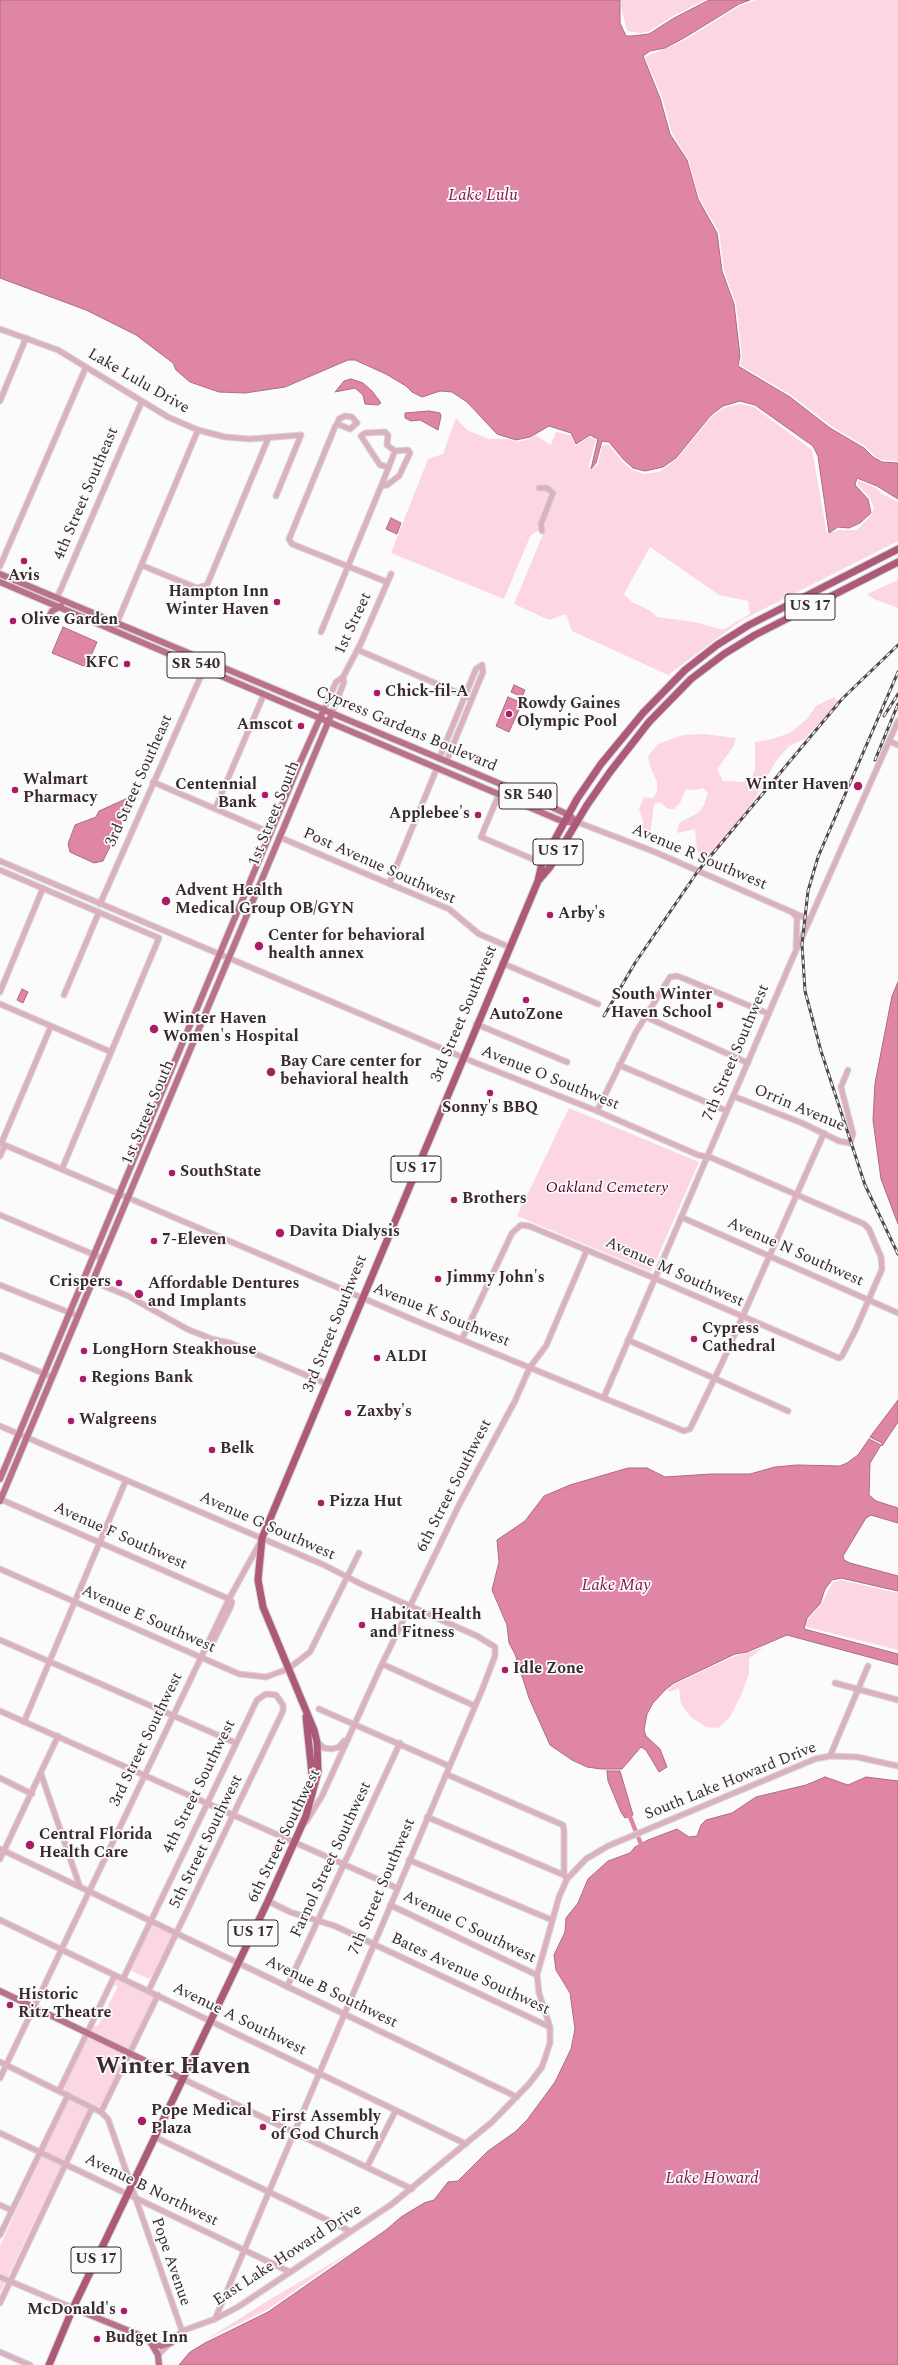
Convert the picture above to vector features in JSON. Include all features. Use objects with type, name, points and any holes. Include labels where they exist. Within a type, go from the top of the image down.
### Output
[{"type":"highway","name":"US 17","points":[[564,822],[597,770],[642,713],[669,684],[700,657],[749,625],[898,549]]},
{"type":"highway","name":"US 17","points":[[577,822],[598,788],[649,722],[676,693],[707,667],[755,635],[898,562]]},
{"type":"highway","name":"3rd Street Southwest","points":[[262,1538],[476,1024],[538,881],[542,863],[564,822]]},
{"type":"highway","name":"3rd Street Southwest","points":[[538,881],[550,867],[577,822]]},
{"type":"highway","name":"US 17","points":[[262,1538],[258,1568],[260,1594],[306,1715],[314,1730],[317,1742],[318,1772],[301,1830]]},
{"type":"highway","name":"US 17","points":[[306,1715],[313,1787]]},
{"type":"highway","name":"6th Street Southwest","points":[[183,2079],[301,1830]]},
{"type":"highway","name":"US 17","points":[[49,2365],[73,2308],[131,2196],[131,2187],[183,2079]]},
{"type":"main road","name":"Cypress Gardens Boulevard","points":[[0,574],[569,814],[577,822]]},
{"type":"main road","name":"Cypress Gardens Boulevard","points":[[0,582],[564,822],[577,822]]},
{"type":"main road","points":[[30,595],[57,598]]},
{"type":"main road","points":[[50,615],[58,606],[63,605],[86,610]]},
{"type":"main road","points":[[204,669],[240,675]]},
{"type":"main road","points":[[235,682],[240,681],[261,688],[265,686]]},
{"type":"main road","name":"1st Street South","points":[[0,1479],[271,832],[324,710]]},
{"type":"main road","name":"1st Street South","points":[[0,1500],[332,713]]},
{"type":"main road","points":[[241,929],[244,910],[242,903]]},
{"type":"main road","points":[[0,1991],[183,2079]]},
{"type":"main road","points":[[73,2308],[136,2333],[151,2343],[161,2346],[172,2343]]},
{"type":"main road","points":[[151,2343],[158,2355],[159,2365]]},
{"type":"street","name":"Lake Lulu Drive","points":[[0,329],[58,350],[180,423],[198,430],[226,437],[268,439],[301,435],[276,496]]},
{"type":"street","points":[[0,401],[26,338]]},
{"type":"street","points":[[0,566],[86,366]]},
{"type":"street","name":"4th Street Southeast","points":[[57,598],[142,401]]},
{"type":"street","points":[[337,424],[289,539],[292,544],[348,567],[388,581],[391,574]]},
{"type":"street","points":[[114,630],[198,430]]},
{"type":"street","points":[[381,486],[387,485],[399,476],[410,453],[408,450],[395,451],[388,445],[388,434],[385,432],[372,431],[361,436],[380,465],[389,467]]},
{"type":"street","points":[[141,565],[197,588],[207,585],[268,439]]},
{"type":"street","points":[[321,632],[395,451]]},
{"type":"street","points":[[539,488],[547,488],[553,493],[541,524],[542,531]]},
{"type":"street","name":"1st Street","points":[[324,710],[336,682],[343,677],[358,650],[388,581]]},
{"type":"street","points":[[358,650],[472,699]]},
{"type":"street","points":[[439,759],[476,670],[482,665],[483,672],[446,762]]},
{"type":"street","name":"3rd Street Southeast","points":[[100,904],[204,669]]},
{"type":"street","name":"1st Street","points":[[332,713],[344,682],[343,677]]},
{"type":"street","points":[[215,809],[264,694]]},
{"type":"street","name":"7th Street Southwest","points":[[604,1397],[796,951],[898,721]]},
{"type":"street","points":[[889,741],[898,745]]},
{"type":"street","points":[[389,884],[437,768]]},
{"type":"street","points":[[153,782],[271,832]]},
{"type":"street","points":[[500,794],[481,837],[542,863]]},
{"type":"street","name":"Avenue R Southwest","points":[[577,822],[655,852],[810,920]]},
{"type":"street","name":"Post Avenue Southwest","points":[[279,837],[449,909],[479,934],[509,947]]},
{"type":"street","name":"Avenue O Southwest","points":[[0,861],[861,1223],[869,1230],[880,1257],[882,1269],[869,1300]]},
{"type":"street","points":[[0,870],[159,938],[62,1169]]},
{"type":"street","points":[[0,992],[43,888]]},
{"type":"street","points":[[64,995],[98,912]]},
{"type":"street","points":[[793,913],[797,918],[796,951]]},
{"type":"street","points":[[502,963],[598,1004]]},
{"type":"street","points":[[597,1111],[619,1065],[671,977],[685,979],[769,1014]]},
{"type":"street","points":[[0,1004],[111,1052]]},
{"type":"street","points":[[646,1017],[748,1063]]},
{"type":"street","points":[[476,1024],[567,1062]]},
{"type":"street","points":[[0,1156],[2,1144],[51,1026]]},
{"type":"street","points":[[619,1065],[727,1111]]},
{"type":"street","name":"Orrin Avenue","points":[[734,1096],[845,1143],[850,1143],[853,1138],[841,1087],[848,1070]]},
{"type":"street","points":[[714,1377],[742,1318],[824,1133]]},
{"type":"street","name":"Avenue K Southwest","points":[[2,1144],[362,1297],[604,1397],[681,1431],[688,1431],[714,1377]]},
{"type":"street","points":[[0,1215],[102,1258]]},
{"type":"street","name":"Avenue N Southwest","points":[[681,1217],[898,1313]]},
{"type":"street","name":"Avenue M Southwest","points":[[462,1339],[512,1233],[519,1226],[529,1226],[839,1358],[842,1356],[856,1329],[869,1300]]},
{"type":"street","name":"6th Street Southwest","points":[[301,1830],[315,1808],[333,1771],[354,1723],[459,1505],[515,1401],[530,1367],[546,1346],[587,1250]]},
{"type":"street","points":[[92,1281],[128,1296],[187,1329],[209,1338],[230,1343],[327,1384]]},
{"type":"street","points":[[0,1285],[78,1316]]},
{"type":"street","points":[[628,1340],[788,1411]]},
{"type":"street","points":[[0,1355],[52,1376]]},
{"type":"street","name":"Avenue G Southwest","points":[[0,1426],[262,1538],[348,1577],[492,1643],[496,1652]]},
{"type":"street","points":[[24,1722],[126,1480]]},
{"type":"street","name":"Avenue F Southwest","points":[[0,1500],[229,1599]]},
{"type":"street","name":"3rd Street Southwest","points":[[0,2078],[229,1599],[262,1538]]},
{"type":"street","points":[[288,1669],[304,1658],[316,1643],[359,1553]]},
{"type":"street","name":"Avenue E Southwest","points":[[0,1569],[248,1676],[266,1677],[288,1669]]},
{"type":"street","points":[[0,1640],[236,1743]]},
{"type":"street","name":"7th Street Southwest","points":[[215,2319],[446,1774],[496,1652]]},
{"type":"street","points":[[382,1664],[474,1706]]},
{"type":"street","points":[[868,1666],[830,1756],[857,1757],[898,1766]]},
{"type":"street","points":[[835,1683],[898,1700]]},
{"type":"street","name":"4th Street Southwest","points":[[124,1979],[207,1802],[257,1700],[262,1695],[271,1693],[276,1695],[282,1703]]},
{"type":"street","name":"5th Street Southwest","points":[[149,1990],[234,1816],[283,1711],[282,1703]]},
{"type":"street","points":[[319,1709],[354,1723],[449,1766]]},
{"type":"street","name":"Avenue C Southwest","points":[[0,1712],[207,1802],[295,1844],[397,1888]]},
{"type":"street","points":[[0,1859],[2,1850],[32,1794],[58,1736]]},
{"type":"street","name":"6th Street Southwest","points":[[317,1742],[324,1748],[332,1750],[340,1747],[348,1736]]},
{"type":"street","name":"Farnol Street Southwest","points":[[287,1987],[400,1744]]},
{"type":"street","name":"South Lake Howard Drive","points":[[566,1877],[596,1852],[778,1773],[830,1756]]},
{"type":"street","points":[[41,1774],[80,1887]]},
{"type":"street","points":[[446,1774],[563,1825],[566,1877],[552,1920],[537,1975]]},
{"type":"street","points":[[0,1778],[32,1794]]},
{"type":"street","points":[[427,1817],[566,1877]]},
{"type":"street","points":[[2,1850],[80,1887]]},
{"type":"street","points":[[409,1860],[552,1920]]},
{"type":"street","name":"Avenue B Southwest","points":[[80,1887],[517,2097]]},
{"type":"street","name":"Bates Avenue Southwest","points":[[268,1901],[290,1912],[319,1919],[550,2027]]},
{"type":"street","name":"Avenue C Southwest","points":[[390,1905],[537,1975]]},
{"type":"street","name":"Avenue A Southwest","points":[[0,1920],[212,2020],[466,2144]]},
{"type":"street","points":[[59,2091],[115,1975]]},
{"type":"street","name":"East Lake Howard Drive","points":[[182,2331],[215,2319],[238,2307],[412,2189],[466,2144],[517,2097],[542,2067],[550,2047],[550,2027],[539,1993],[537,1975]]},
{"type":"street","points":[[101,2112],[158,1995]]},
{"type":"street","points":[[0,2062],[101,2112],[108,2118],[131,2187]]},
{"type":"street","points":[[183,2079],[412,2189]]},
{"type":"street","points":[[0,2235],[68,2095]]},
{"type":"street","points":[[0,2302],[92,2108]]},
{"type":"street","points":[[367,2167],[396,2110]]},
{"type":"street","name":"Avenue B Northwest","points":[[0,2133],[290,2272]]},
{"type":"street","points":[[155,2137],[350,2231]]},
{"type":"street","name":"Pope Avenue","points":[[131,2196],[182,2331]]},
{"type":"street","points":[[0,2205],[11,2210]]},
{"type":"street","points":[[0,2277],[73,2308]]},
{"type":"street","points":[[158,2355],[172,2343],[182,2331]]},
{"type":"street","points":[[0,2352],[30,2365]]},
{"type":"green space","points":[[621,0],[705,0],[673,16],[648,32],[640,33],[627,31],[621,7]]},
{"type":"green space","points":[[756,0],[898,0],[898,461],[882,460],[874,456],[865,446],[831,426],[791,395],[740,365],[742,355],[736,304],[724,270],[719,232],[699,198],[688,159],[672,133],[662,97],[645,57],[685,40],[739,6]]},
{"type":"green space","points":[[740,404],[754,407],[812,450],[827,534],[838,530],[857,530],[872,514],[874,508],[870,498],[858,485],[858,480],[876,488],[882,494],[898,502],[898,541],[742,620],[668,675],[572,631],[566,614],[549,620],[514,604],[544,532],[543,525],[555,496],[555,492],[551,487],[545,485],[537,487],[538,491],[544,490],[550,493],[539,525],[539,530],[531,535],[504,599],[391,553],[428,459],[443,454],[456,418],[467,430],[489,439],[508,439],[517,442],[530,439],[535,435],[551,445],[556,432],[570,435],[576,446],[589,437],[596,439],[589,465],[590,470],[598,465],[602,446],[608,444],[622,461],[632,470],[644,474],[659,472],[677,459],[712,416],[724,408]],"holes":[[[650,547],[719,595],[748,601],[750,614],[723,630],[695,622],[657,617],[649,610],[632,602],[624,594]]]},
{"type":"green space","points":[[898,580],[898,608],[874,599],[867,594]]},
{"type":"green space","points":[[834,697],[839,702],[804,739],[789,746],[776,761],[754,801],[715,852],[701,857],[697,850],[695,829],[678,833],[677,830],[679,823],[698,813],[704,805],[708,793],[703,788],[695,790],[686,789],[680,803],[674,809],[668,809],[660,802],[654,804],[650,835],[645,836],[641,832],[643,821],[639,809],[644,797],[653,798],[657,792],[657,782],[650,766],[648,756],[658,744],[683,735],[704,734],[736,738],[734,746],[717,769],[723,781],[744,782],[752,777],[755,770],[755,742],[772,739],[790,733],[807,719],[816,706]]},
{"type":"green space","name":"Oakland Cemetery","points":[[569,1108],[699,1162],[651,1272],[517,1216]]},
{"type":"green space","points":[[841,1580],[898,1593],[898,1650],[807,1627],[806,1624],[808,1619],[821,1605],[833,1582]]},
{"type":"green space","points":[[763,1648],[749,1658],[749,1673],[742,1693],[730,1717],[719,1728],[706,1727],[691,1717],[681,1704],[679,1688],[670,1692],[668,1690],[675,1684],[735,1656]]},
{"type":"green space","points":[[152,1926],[172,1934],[172,1938],[157,1970],[149,1979],[130,1970]]},
{"type":"green space","points":[[117,1979],[154,1997],[101,2105],[88,2110],[0,2293],[0,2246],[67,2101],[64,2086],[93,2026],[98,2026],[118,1986],[114,1985]]},
{"type":"green space","points":[[349,2253],[267,2310],[207,2339],[269,2300]]},
{"type":"water","name":"Lake Lulu","points":[[0,0],[620,0],[620,23],[626,36],[632,36],[649,34],[674,18],[709,0],[750,0],[739,4],[665,48],[650,51],[643,56],[660,98],[670,134],[687,160],[698,199],[717,233],[722,271],[734,304],[740,356],[738,366],[790,397],[830,428],[864,448],[873,457],[882,462],[898,463],[898,499],[877,486],[857,478],[855,485],[868,499],[871,513],[860,523],[849,528],[838,527],[829,533],[818,456],[813,446],[755,405],[740,401],[723,406],[711,415],[676,458],[663,467],[645,471],[633,468],[623,459],[609,442],[602,441],[596,463],[591,469],[598,439],[590,435],[576,444],[571,433],[549,426],[530,437],[516,440],[497,434],[467,402],[452,392],[440,391],[422,397],[386,374],[355,360],[348,360],[285,387],[245,393],[219,392],[190,382],[176,370],[173,363],[136,335],[86,310],[0,278]]},
{"type":"water","points":[[351,379],[363,383],[372,391],[381,403],[378,405],[365,404],[363,395],[355,388],[335,392],[344,381]]},
{"type":"water","points":[[429,411],[440,413],[441,416],[438,430],[420,420],[411,421],[405,418],[405,413]]},
{"type":"water","points":[[391,518],[401,523],[397,534],[386,529]]},
{"type":"water","points":[[63,627],[97,642],[86,667],[52,653]]},
{"type":"water","points":[[514,685],[525,690],[522,697],[511,692]]},
{"type":"water","name":"Rowdy Gaines Olympic Pool","points":[[508,697],[522,703],[509,732],[496,726]]},
{"type":"water","points":[[130,797],[133,799],[103,861],[94,863],[70,852],[68,844],[75,825],[96,817],[99,811]]},
{"type":"water","points":[[898,982],[898,1224],[881,1179],[873,1120],[875,1083],[892,996]]},
{"type":"water","points":[[22,989],[28,992],[23,1003],[17,1000]]},
{"type":"water","points":[[898,1400],[898,1422],[882,1446],[882,1443],[870,1437]]},
{"type":"water","name":"Lake May","points":[[869,1439],[881,1445],[870,1463],[869,1495],[876,1501],[898,1508],[898,1523],[871,1515],[866,1518],[843,1556],[844,1560],[850,1563],[898,1576],[898,1591],[841,1578],[832,1580],[825,1589],[820,1604],[807,1618],[804,1629],[898,1654],[898,1665],[787,1635],[747,1652],[735,1654],[674,1683],[665,1690],[653,1703],[647,1714],[644,1730],[646,1736],[660,1749],[667,1767],[659,1772],[646,1750],[641,1747],[622,1769],[601,1769],[587,1767],[572,1760],[550,1745],[529,1698],[515,1654],[509,1643],[507,1625],[492,1590],[499,1562],[497,1540],[525,1521],[544,1496],[570,1485],[628,1468],[647,1468],[665,1477],[711,1474],[750,1474],[775,1467],[797,1465],[840,1466],[858,1455]]},
{"type":"water","points":[[607,1771],[620,1771],[633,1815],[625,1818],[621,1812],[608,1781]]},
{"type":"water","name":"Lake Howard","points":[[825,1777],[848,1785],[866,1777],[898,1781],[898,2365],[179,2365],[190,2352],[268,2312],[386,2230],[401,2217],[424,2203],[434,2200],[448,2182],[458,2181],[488,2151],[515,2132],[527,2120],[555,2082],[571,2049],[575,2029],[570,1993],[556,1970],[554,1955],[565,1932],[566,1918],[578,1903],[588,1879],[608,1861],[630,1853],[635,1847],[648,1840],[677,1829],[689,1837],[697,1836],[701,1825],[706,1820],[732,1813],[756,1797],[806,1785]]},
{"type":"waterway","points":[[628,1812],[641,1844]]},
{"type":"railway","points":[[604,1016],[635,963],[698,871],[842,699],[898,645]]},
{"type":"railway","points":[[898,672],[818,857],[808,891],[802,944],[805,991],[821,1051],[865,1185],[898,1254]]},
{"type":"railway","points":[[884,716],[898,694]]},
{"type":"railway","points":[[875,760],[898,704]]},
{"type":"place","name":"Avis","points":[[24,561]]},
{"type":"place","name":"Hampton Inn Winter Haven","points":[[277,602]]},
{"type":"place","name":"Olive Garden","points":[[13,621]]},
{"type":"place","name":"KFC","points":[[127,664]]},
{"type":"place","name":"Chick-fil-A","points":[[377,693]]},
{"type":"place","name":"Rowdy Gaines Olympic Pool","points":[[509,714]]},
{"type":"place","name":"Amscot","points":[[301,726]]},
{"type":"place","name":"Winter Haven","points":[[858,786]]},
{"type":"place","name":"Walmart Pharmacy","points":[[15,790]]},
{"type":"place","name":"Centennial Bank","points":[[265,795]]},
{"type":"place","name":"Applebee's","points":[[478,815]]},
{"type":"place","name":"Advent Health Medical Group OB/GYN","points":[[166,901]]},
{"type":"place","name":"Arby's","points":[[550,915]]},
{"type":"place","name":"Center for behavioral health annex","points":[[259,946]]},
{"type":"place","name":"AutoZone","points":[[526,1000]]},
{"type":"place","name":"South Winter Haven School","points":[[720,1005]]},
{"type":"place","name":"Winter Haven Women's Hospital","points":[[154,1029]]},
{"type":"place","name":"Bay Care center for behavioral health","points":[[271,1072]]},
{"type":"place","name":"Sonny's BBQ","points":[[490,1093]]},
{"type":"place","name":"SouthState","points":[[172,1173]]},
{"type":"place","name":"Brothers","points":[[454,1200]]},
{"type":"place","name":"Davita Dialysis","points":[[280,1233]]},
{"type":"place","name":"7-Eleven","points":[[154,1241]]},
{"type":"place","name":"Jimmy John's","points":[[438,1279]]},
{"type":"place","name":"Crispers","points":[[119,1283]]},
{"type":"place","name":"Affordable Dentures and Implants","points":[[139,1294]]},
{"type":"place","name":"Cypress Cathedral","points":[[694,1339]]},
{"type":"place","name":"LongHorn Steakhouse","points":[[84,1351]]},
{"type":"place","name":"ALDI","points":[[377,1358]]},
{"type":"place","name":"Regions Bank","points":[[83,1379]]},
{"type":"place","name":"Zaxby's","points":[[348,1413]]},
{"type":"place","name":"Walgreens","points":[[71,1421]]},
{"type":"place","name":"Belk","points":[[212,1450]]},
{"type":"place","name":"Pizza Hut","points":[[321,1503]]},
{"type":"place","name":"Habitat Health and Fitness","points":[[362,1625]]},
{"type":"place","name":"Idle Zone","points":[[505,1670]]},
{"type":"place","name":"Central Florida Health Care","points":[[30,1845]]},
{"type":"place","name":"Historic Ritz Theatre","points":[[10,2005]]},
{"type":"place","name":"Pope Medical Plaza","points":[[142,2121]]},
{"type":"place","name":"First Assembly of God Church","points":[[263,2127]]},
{"type":"place","name":"McDonald's","points":[[124,2311]]},
{"type":"place","name":"Budget Inn","points":[[97,2339]]},
{"type":"district","name":"Winter Haven","points":[[173,2068]]}]
